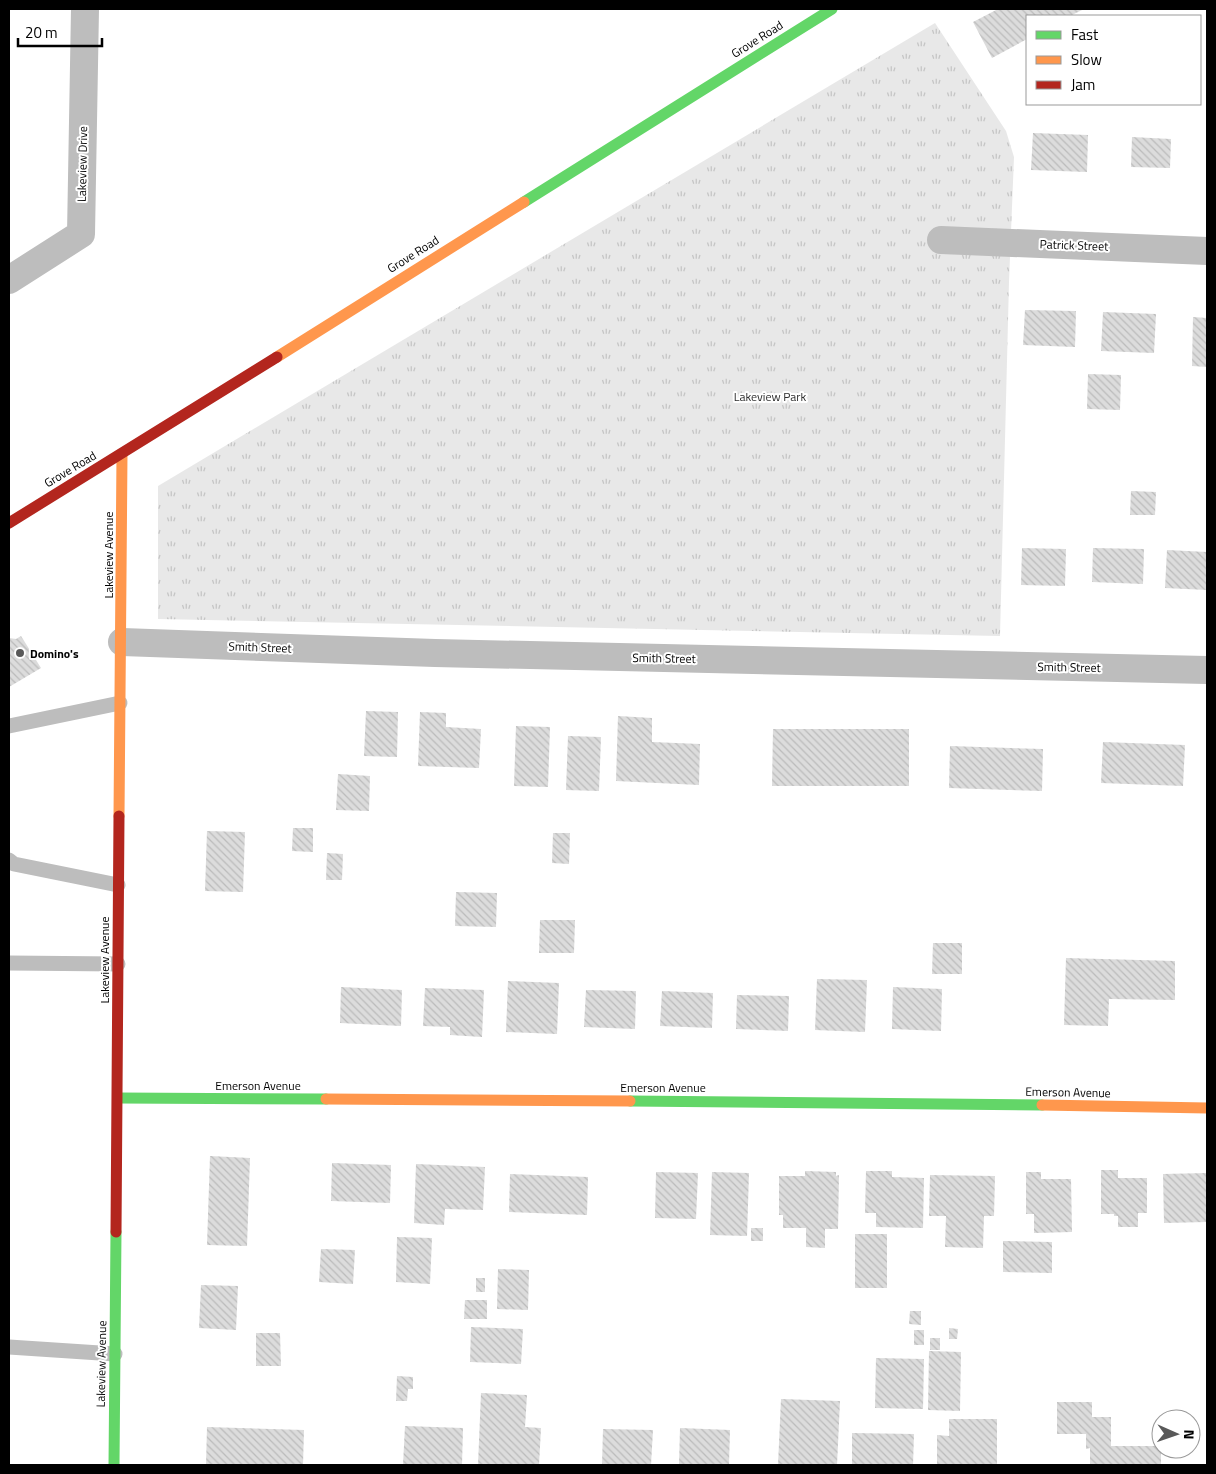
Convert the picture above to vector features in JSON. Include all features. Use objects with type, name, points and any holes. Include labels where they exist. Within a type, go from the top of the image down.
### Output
[{"type":"street","name":"Lakeview Drive","points":[[9,280],[80,234],[86,9]]},
{"type":"street","name":"Grove Road","points":[[9,523],[832,9]]},
{"type":"street","name":"Patrick Street","points":[[941,240],[1207,251]]},
{"type":"street","name":"Lakeview Avenue","points":[[114,1465],[122,454]]},
{"type":"street","name":"Smith Street","points":[[122,642],[436,653],[1207,670]]},
{"type":"street","name":"Emerson Avenue","points":[[118,1098],[867,1102],[1207,1108]]},
{"type":"lane","points":[[9,726],[120,702]]},
{"type":"lane","points":[[9,860],[14,864],[118,886]]},
{"type":"lane","points":[[9,963],[118,964]]},
{"type":"lane","points":[[9,1347],[115,1354]]},
{"type":"green space","name":"Lakeview Park","points":[[935,23],[1006,131],[1014,157],[1000,636],[158,619],[158,486]]},
{"type":"building","points":[[998,9],[1084,9],[1072,15],[1026,15],[1026,40],[992,58],[973,22]]},
{"type":"building","points":[[1033,133],[1088,135],[1087,172],[1031,170]]},
{"type":"building","points":[[1132,137],[1171,139],[1170,168],[1131,167]]},
{"type":"building","points":[[1025,310],[1076,311],[1075,347],[1023,345]]},
{"type":"building","points":[[1103,312],[1156,314],[1154,353],[1101,351]]},
{"type":"building","points":[[1193,317],[1207,318],[1207,367],[1192,366]]},
{"type":"building","points":[[1088,374],[1121,375],[1120,410],[1087,409]]},
{"type":"building","points":[[1131,491],[1156,492],[1155,515],[1130,515]]},
{"type":"building","points":[[1022,548],[1066,549],[1065,586],[1021,585]]},
{"type":"building","points":[[1093,548],[1144,549],[1143,584],[1092,582]]},
{"type":"building","points":[[1167,550],[1207,552],[1207,590],[1165,588]]},
{"type":"building","name":"Domino's","points":[[21,636],[41,668],[9,687],[9,638],[16,639]]},
{"type":"building","points":[[366,711],[398,712],[397,757],[364,756]]},
{"type":"building","points":[[420,712],[446,713],[446,727],[481,729],[479,768],[418,766]]},
{"type":"building","points":[[618,716],[652,718],[652,742],[700,744],[699,785],[616,781]]},
{"type":"building","points":[[516,726],[550,727],[548,787],[514,786]]},
{"type":"building","points":[[773,729],[909,729],[909,786],[772,786]]},
{"type":"building","points":[[568,736],[601,737],[599,791],[566,790]]},
{"type":"building","points":[[1103,742],[1185,745],[1183,786],[1101,783]]},
{"type":"building","points":[[950,746],[1043,749],[1042,791],[949,788]]},
{"type":"building","points":[[338,774],[370,776],[369,811],[336,810]]},
{"type":"building","points":[[293,828],[313,828],[313,852],[292,851]]},
{"type":"building","points":[[207,831],[245,832],[243,892],[205,891]]},
{"type":"building","points":[[553,833],[570,833],[569,864],[552,863]]},
{"type":"building","points":[[327,853],[343,854],[342,880],[326,880]]},
{"type":"building","points":[[456,892],[497,893],[496,927],[455,926]]},
{"type":"building","points":[[540,920],[575,920],[574,953],[539,953]]},
{"type":"building","points":[[933,943],[962,943],[962,974],[932,974]]},
{"type":"building","points":[[1066,958],[1175,961],[1175,1000],[1109,999],[1108,1026],[1064,1025]]},
{"type":"building","points":[[817,979],[867,980],[865,1032],[815,1030]]},
{"type":"building","points":[[508,981],[559,983],[557,1034],[506,1032]]},
{"type":"building","points":[[341,987],[402,990],[401,1026],[340,1023]]},
{"type":"building","points":[[893,987],[942,989],[941,1031],[892,1029]]},
{"type":"building","points":[[425,988],[484,990],[482,1037],[450,1035],[450,1027],[423,1026]]},
{"type":"building","points":[[586,990],[636,991],[635,1029],[584,1027]]},
{"type":"building","points":[[662,991],[713,993],[712,1028],[660,1026]]},
{"type":"building","points":[[737,995],[789,996],[788,1031],[736,1029]]},
{"type":"building","points":[[210,1156],[250,1158],[247,1246],[207,1245]]},
{"type":"building","points":[[332,1163],[391,1165],[390,1203],[331,1201]]},
{"type":"building","points":[[416,1164],[485,1167],[483,1210],[445,1209],[444,1225],[414,1223]]},
{"type":"building","points":[[1101,1170],[1118,1170],[1118,1178],[1147,1178],[1147,1213],[1138,1213],[1138,1227],[1118,1227],[1118,1216],[1114,1216],[1114,1214],[1101,1214]]},
{"type":"building","points":[[805,1171],[836,1172],[836,1176],[839,1175],[838,1229],[825,1229],[825,1248],[806,1247],[806,1228],[783,1228],[783,1215],[779,1215],[779,1176],[805,1176]]},
{"type":"building","points":[[866,1171],[892,1171],[892,1177],[924,1178],[923,1228],[876,1227],[876,1213],[865,1213]]},
{"type":"building","points":[[656,1172],[698,1173],[696,1219],[655,1218]]},
{"type":"building","points":[[712,1172],[749,1173],[747,1236],[710,1235]]},
{"type":"building","points":[[1026,1172],[1041,1172],[1041,1179],[1071,1179],[1072,1232],[1034,1233],[1034,1214],[1026,1214]]},
{"type":"building","points":[[1207,1173],[1207,1222],[1164,1223],[1163,1174]]},
{"type":"building","points":[[510,1174],[588,1177],[587,1215],[509,1212]]},
{"type":"building","points":[[930,1175],[995,1176],[994,1216],[984,1216],[983,1248],[945,1247],[946,1216],[929,1216]]},
{"type":"building","points":[[751,1228],[763,1228],[763,1241],[751,1241]]},
{"type":"building","points":[[855,1234],[887,1234],[887,1288],[855,1288]]},
{"type":"building","points":[[397,1237],[432,1238],[430,1284],[396,1282]]},
{"type":"building","points":[[1003,1241],[1052,1242],[1052,1273],[1003,1272]]},
{"type":"building","points":[[321,1249],[355,1250],[353,1284],[319,1282]]},
{"type":"building","points":[[498,1269],[529,1270],[528,1310],[497,1309]]},
{"type":"building","points":[[476,1278],[485,1278],[485,1292],[476,1292]]},
{"type":"building","points":[[201,1285],[238,1286],[236,1330],[199,1328]]},
{"type":"building","points":[[465,1300],[487,1300],[487,1319],[464,1319]]},
{"type":"building","points":[[910,1311],[921,1311],[921,1325],[909,1324]]},
{"type":"building","points":[[471,1327],[523,1329],[521,1364],[470,1362]]},
{"type":"building","points":[[949,1328],[958,1329],[957,1339],[949,1339]]},
{"type":"building","points":[[914,1330],[924,1330],[924,1345],[914,1345]]},
{"type":"building","points":[[256,1333],[280,1333],[281,1366],[256,1366]]},
{"type":"building","points":[[930,1338],[940,1338],[940,1350],[930,1350]]},
{"type":"building","points":[[929,1351],[961,1352],[960,1411],[928,1410]]},
{"type":"building","points":[[876,1358],[924,1359],[923,1409],[875,1408]]},
{"type":"building","points":[[397,1376],[413,1377],[413,1389],[408,1389],[407,1401],[396,1401]]},
{"type":"building","points":[[481,1393],[527,1395],[525,1427],[541,1428],[539,1465],[478,1465]]},
{"type":"building","points":[[781,1399],[840,1401],[837,1465],[778,1465]]},
{"type":"building","points":[[1057,1402],[1092,1402],[1092,1417],[1111,1417],[1111,1446],[1151,1446],[1151,1459],[1161,1459],[1161,1465],[1090,1465],[1090,1448],[1086,1449],[1086,1434],[1057,1434]]},
{"type":"building","points":[[949,1419],[997,1419],[997,1465],[937,1465],[937,1435],[949,1436]]},
{"type":"building","points":[[405,1426],[463,1428],[462,1465],[403,1465]]},
{"type":"building","points":[[207,1427],[304,1430],[303,1465],[206,1465]]},
{"type":"building","points":[[680,1428],[730,1430],[729,1465],[679,1464]]},
{"type":"building","points":[[603,1429],[653,1430],[651,1465],[602,1465]]},
{"type":"building","points":[[852,1433],[914,1434],[913,1465],[852,1465]]},
{"type":"traffic: fast","points":[[524,202],[832,9]]},
{"type":"traffic: fast","points":[[118,1098],[326,1099]]},
{"type":"traffic: fast","points":[[630,1101],[1042,1105]]},
{"type":"traffic: fast","points":[[114,1465],[116,1232]]},
{"type":"traffic: slow","points":[[277,357],[524,202]]},
{"type":"traffic: slow","points":[[119,816],[122,454]]},
{"type":"traffic: slow","points":[[326,1099],[630,1101]]},
{"type":"traffic: slow","points":[[1042,1105],[1207,1108]]},
{"type":"traffic: jam","points":[[9,523],[277,357]]},
{"type":"traffic: jam","points":[[116,1232],[119,816]]},
{"type":"place","name":"Domino's","points":[[20,653]]}]
